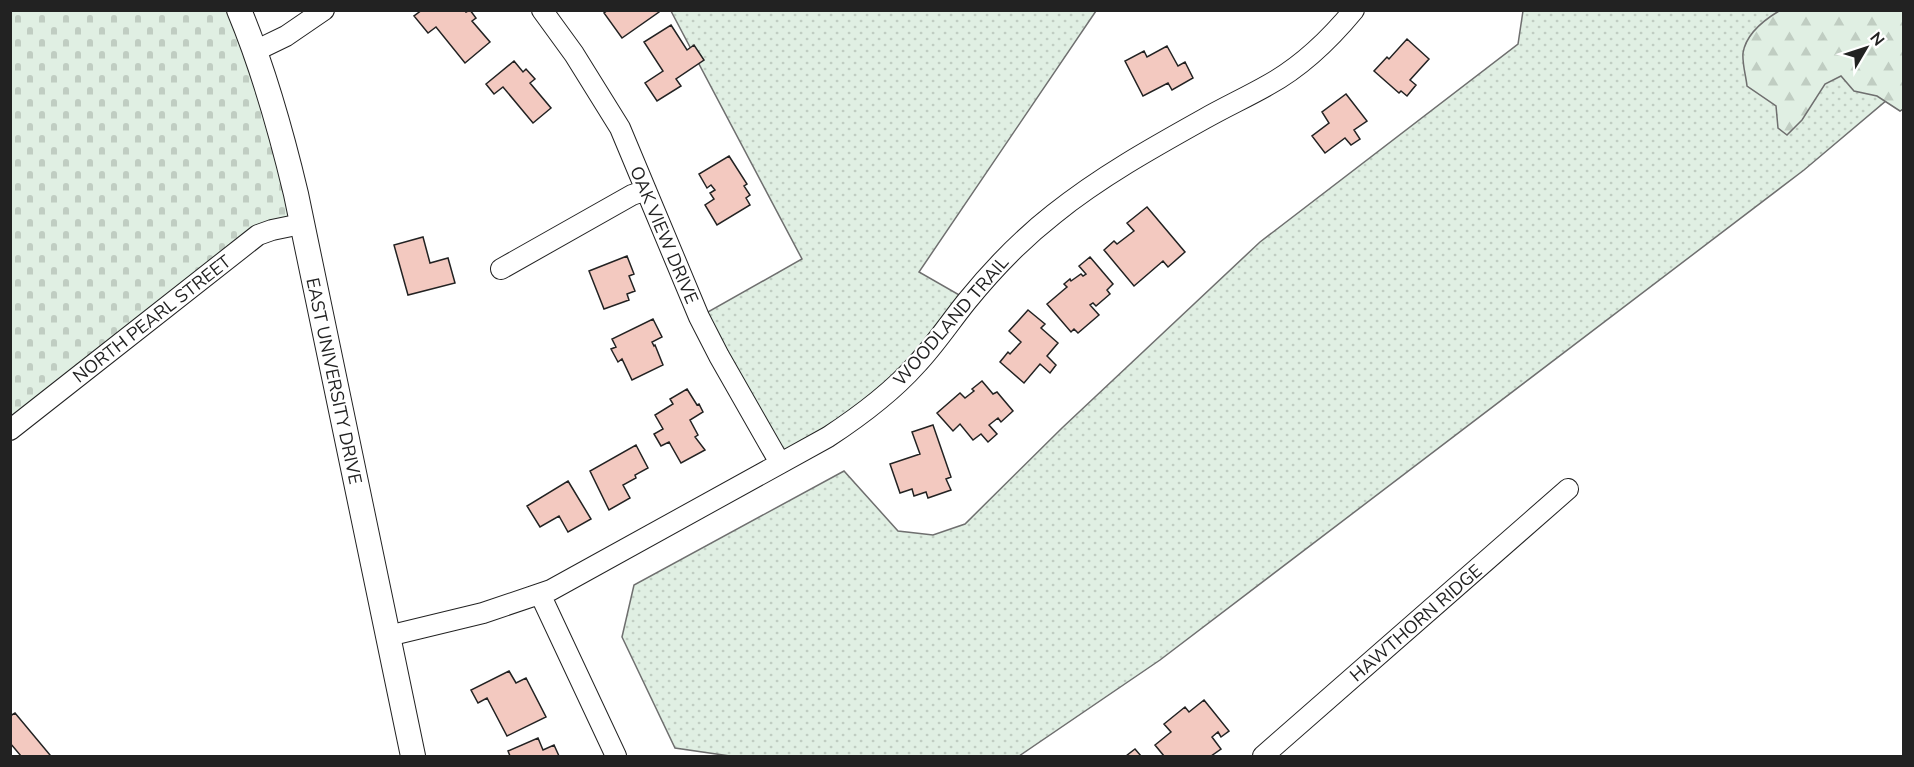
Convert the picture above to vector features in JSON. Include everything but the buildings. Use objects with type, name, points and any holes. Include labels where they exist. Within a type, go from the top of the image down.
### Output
[{"type":"main road","name":"EAST UNIVERSITY DRIVE","points":[[239,10],[278,122],[414,756]]},
{"type":"street","points":[[255,51],[286,36],[324,10]]},
{"type":"street","name":"OAK VIEW DRIVE","points":[[542,10],[574,54],[620,128],[699,317],[780,463]]},
{"type":"street","name":"WOODLAND TRAIL","points":[[388,636],[483,613],[561,585],[828,437],[852,421],[895,386],[933,346],[968,300],[1008,255],[1053,215],[1077,196],[1164,141],[1270,84],[1299,64],[1354,10]]},
{"type":"street","points":[[501,269],[632,195],[646,190]]},
{"type":"street","name":"NORTH PEARL STREET","points":[[10,430],[258,235],[301,224]]},
{"type":"street","name":"HAWTHORN RIDGE","points":[[1263,756],[1568,489]]},
{"type":"street","points":[[540,594],[616,756]]},
{"type":"green space","points":[[11,11],[239,11],[296,194],[286,226],[11,430]]},
{"type":"green space","points":[[671,11],[1096,11],[919,272],[968,300],[915,367],[780,463],[699,317],[802,259]]},
{"type":"green space","points":[[1523,11],[1903,11],[1894,94],[1804,170],[1160,660],[1019,756],[730,756],[675,748],[622,637],[634,585],[844,471],[898,531],[933,535],[965,524],[1062,428],[1260,242],[1518,44]]},
{"type":"green space","points":[[1779,11],[1903,11],[1903,109],[1900,111],[1877,96],[1854,91],[1841,76],[1825,84],[1802,120],[1787,135],[1778,128],[1776,106],[1747,86],[1743,53],[1752,34],[1762,23]]}]
